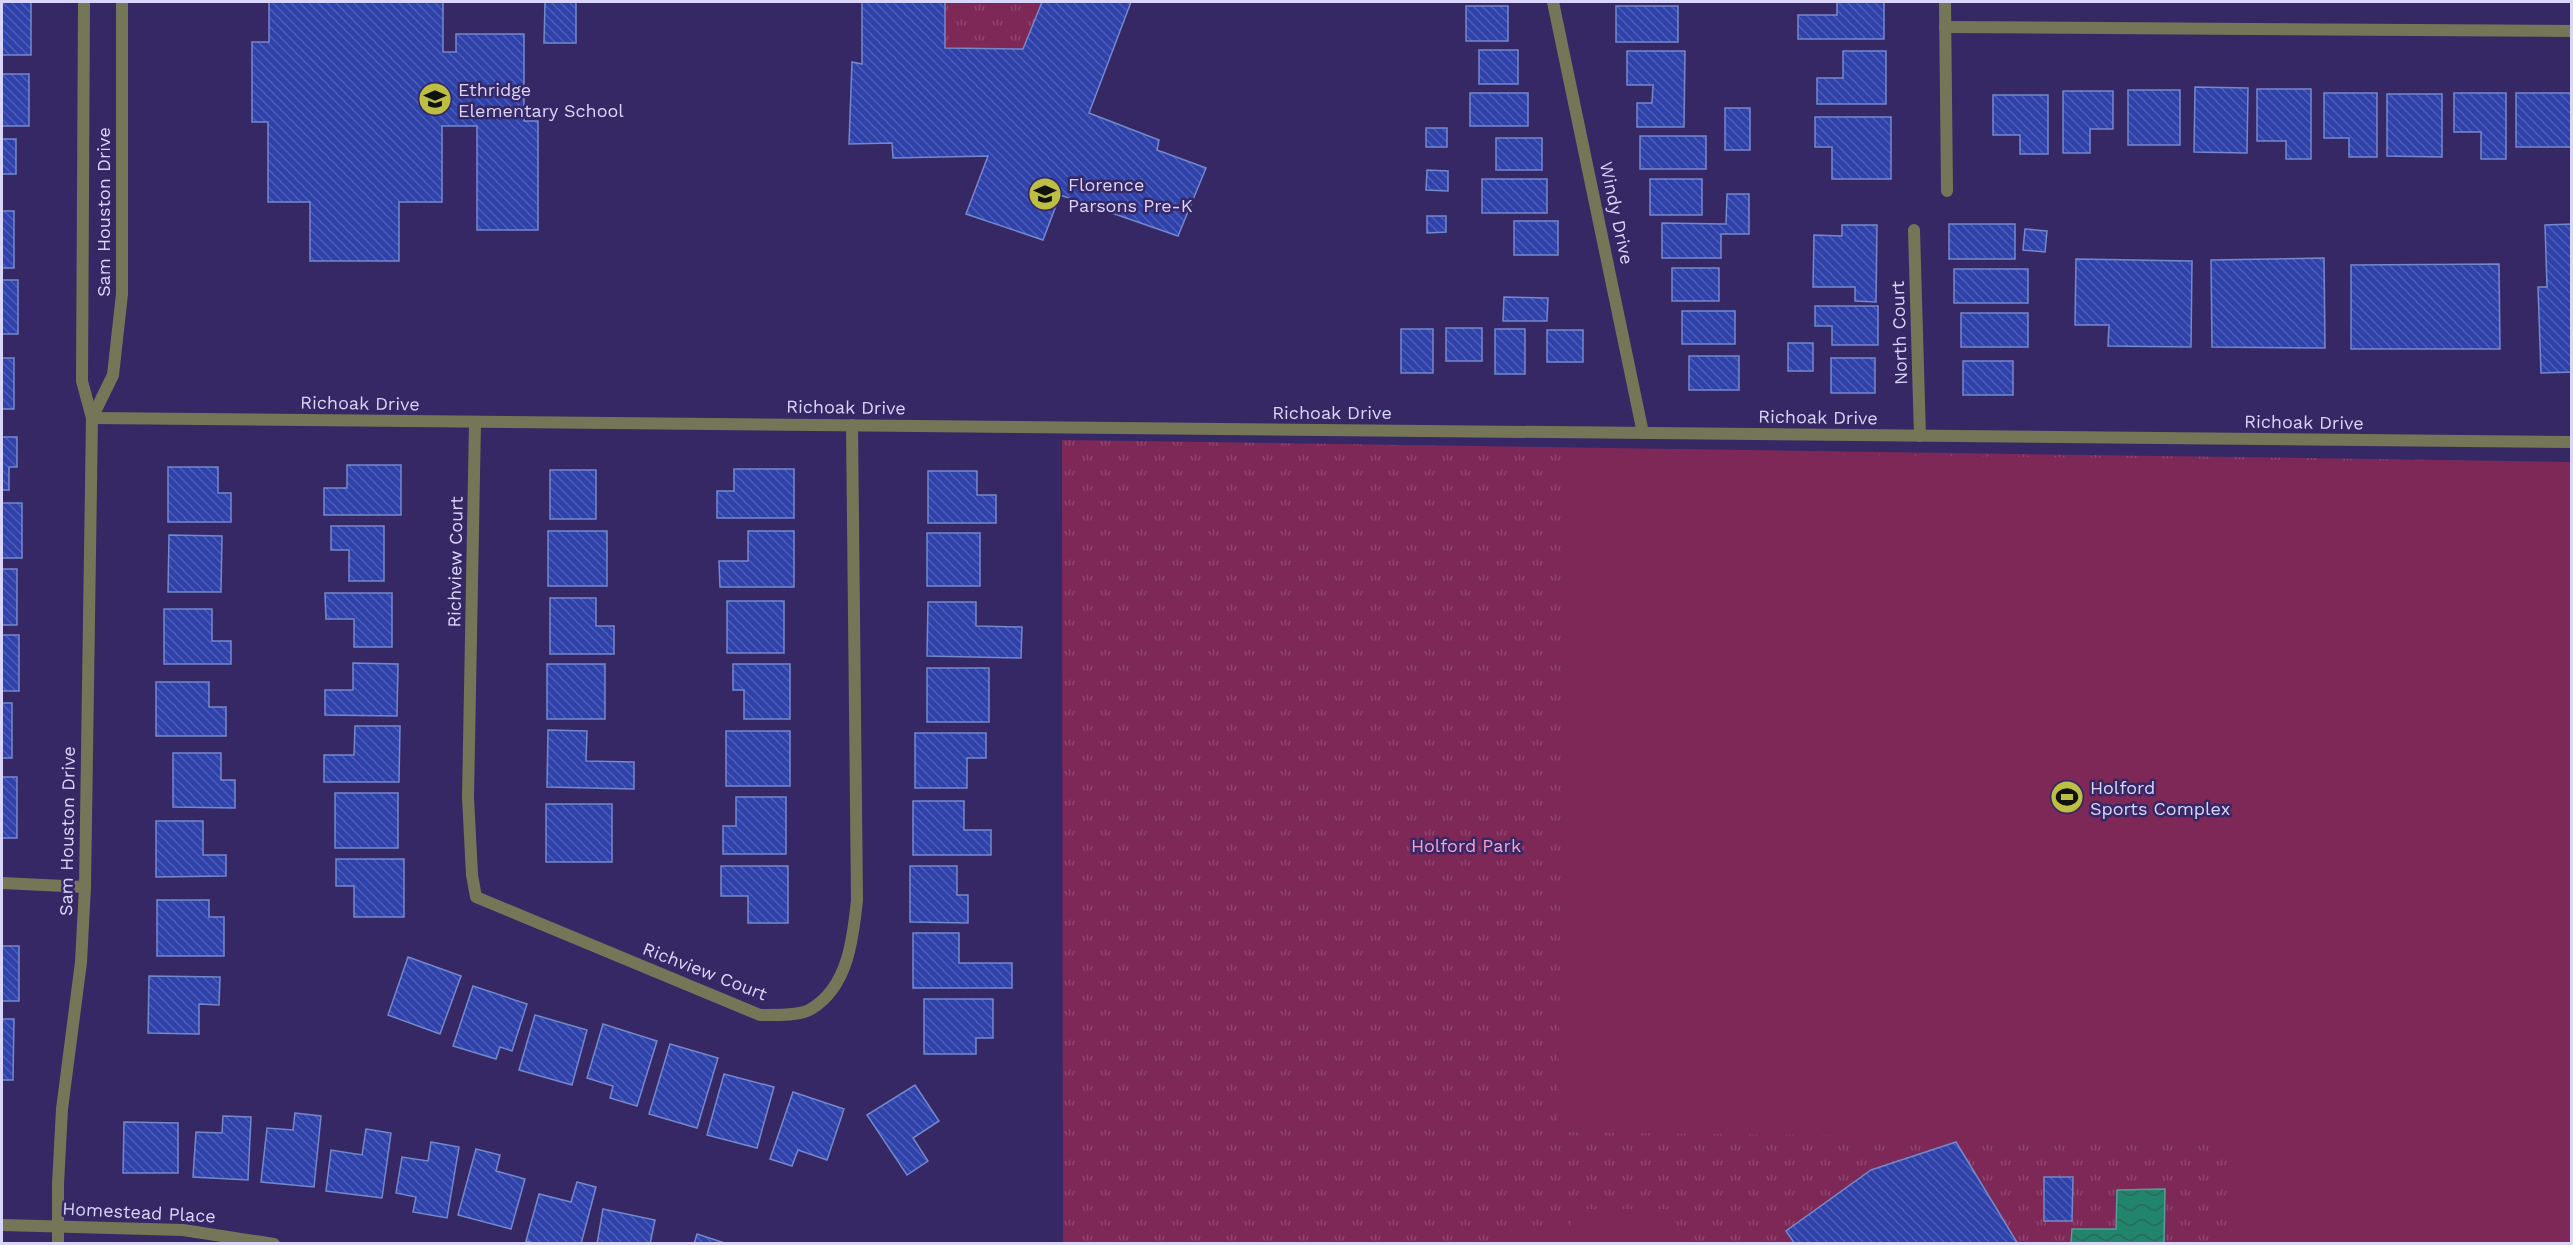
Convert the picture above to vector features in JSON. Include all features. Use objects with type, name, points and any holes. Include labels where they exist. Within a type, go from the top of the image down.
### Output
[{"type":"street","name":"Sam Houston Drive","points":[[58,1244],[62,1109],[81,962],[85,887],[92,418],[82,381],[84,2]]},
{"type":"street","name":"Sam Houston Drive","points":[[92,418],[113,375],[122,294],[122,2]]},
{"type":"street","name":"Windy Drive","points":[[1553,2],[1643,433]]},
{"type":"street","points":[[1945,2],[1947,191]]},
{"type":"street","points":[[1944,27],[2571,31]]},
{"type":"street","name":"North Court","points":[[1914,230],[1920,436]]},
{"type":"street","name":"Richoak Drive","points":[[92,418],[2571,442]]},
{"type":"street","name":"Richview Court","points":[[475,422],[468,797],[472,875],[476,897],[760,1015],[810,1010],[839,982],[853,935],[857,900],[852,425]]},
{"type":"street","points":[[2,883],[85,887]]},
{"type":"street","name":"Homestead Place","points":[[2,1225],[183,1230],[274,1244]]},
{"type":"green space","points":[[945,2],[1042,2],[1023,49],[945,48]]},
{"type":"green space","name":"Holford Sports Complex","points":[[1062,440],[2571,462],[2571,1243],[1063,1243]]},
{"type":"green space","name":"Holford Sports Complex","points":[[1566,452],[2571,463],[2571,1243],[2234,1243],[2233,1140],[1558,1132]]},
{"type":"green space","points":[[1571,1209],[1670,1209],[1670,1243],[1509,1243],[1509,1232],[1570,1233]]},
{"type":"water","points":[[2165,1189],[2164,1243],[2071,1243],[2072,1229],[2116,1229],[2117,1190]]},
{"type":"building","points":[[2,2],[31,2],[31,55],[2,55]]},
{"type":"building","name":"Ethridge Elementary School","points":[[269,2],[443,2],[443,52],[456,52],[456,34],[524,34],[524,121],[538,121],[538,230],[477,230],[477,126],[442,126],[442,202],[399,202],[399,261],[310,261],[310,202],[268,202],[268,122],[252,122],[252,42],[269,42]]},
{"type":"building","points":[[545,2],[576,2],[576,43],[544,43]]},
{"type":"building","name":"Florence Parsons Pre-K","points":[[862,2],[945,2],[945,48],[1023,49],[1042,2],[1131,2],[1089,113],[1159,140],[1157,150],[1206,168],[1178,236],[1060,195],[1043,240],[966,214],[988,156],[893,158],[892,143],[849,144],[852,62],[862,64]]},
{"type":"building","points":[[1837,2],[1884,2],[1884,39],[1798,39],[1798,15],[1837,15]]},
{"type":"building","points":[[1466,6],[1508,6],[1508,41],[1466,41]]},
{"type":"building","points":[[1616,6],[1678,6],[1678,42],[1616,42]]},
{"type":"building","points":[[1479,50],[1518,50],[1518,84],[1479,84]]},
{"type":"building","points":[[1627,51],[1685,51],[1684,127],[1637,127],[1637,103],[1652,103],[1653,85],[1627,85]]},
{"type":"building","points":[[1843,51],[1886,51],[1886,104],[1817,104],[1817,78],[1843,78]]},
{"type":"building","points":[[2,74],[29,74],[29,126],[2,126]]},
{"type":"building","points":[[2195,87],[2248,88],[2247,153],[2194,152]]},
{"type":"building","points":[[2257,89],[2311,89],[2311,159],[2286,159],[2286,141],[2257,141]]},
{"type":"building","points":[[2128,90],[2180,90],[2180,145],[2128,145]]},
{"type":"building","points":[[2063,91],[2113,91],[2113,129],[2090,129],[2090,153],[2063,153]]},
{"type":"building","points":[[1470,93],[1528,93],[1528,126],[1470,126]]},
{"type":"building","points":[[2324,93],[2377,93],[2377,157],[2349,157],[2349,138],[2324,138]]},
{"type":"building","points":[[2454,93],[2506,93],[2506,159],[2481,159],[2481,132],[2454,132]]},
{"type":"building","points":[[2516,93],[2571,93],[2571,147],[2516,147]]},
{"type":"building","points":[[2387,94],[2442,94],[2442,157],[2387,156]]},
{"type":"building","points":[[1993,95],[2048,95],[2048,154],[2020,154],[2020,135],[1993,135]]},
{"type":"building","points":[[1725,108],[1750,108],[1750,150],[1725,150]]},
{"type":"building","points":[[1815,117],[1891,117],[1891,179],[1832,179],[1832,147],[1815,147]]},
{"type":"building","points":[[1426,128],[1447,128],[1447,147],[1426,147]]},
{"type":"building","points":[[1640,136],[1706,136],[1706,169],[1640,169]]},
{"type":"building","points":[[1496,138],[1542,138],[1542,170],[1496,170]]},
{"type":"building","points":[[2,139],[16,139],[16,174],[2,174]]},
{"type":"building","points":[[1427,170],[1448,171],[1448,191],[1426,190]]},
{"type":"building","points":[[1482,179],[1547,179],[1547,213],[1482,213]]},
{"type":"building","points":[[1650,179],[1702,179],[1702,215],[1650,215]]},
{"type":"building","points":[[1727,194],[1749,194],[1749,234],[1721,234],[1721,258],[1662,258],[1662,223],[1726,224]]},
{"type":"building","points":[[2,211],[14,211],[14,268],[2,268]]},
{"type":"building","points":[[1427,216],[1446,216],[1446,232],[1427,233]]},
{"type":"building","points":[[1514,221],[1558,221],[1558,255],[1514,255]]},
{"type":"building","points":[[1949,224],[2015,224],[2015,259],[1949,259]]},
{"type":"building","points":[[2572,224],[2572,372],[2541,373],[2538,287],[2547,287],[2545,225]]},
{"type":"building","points":[[1842,225],[1877,225],[1876,302],[1855,301],[1855,287],[1813,287],[1814,235],[1842,236]]},
{"type":"building","points":[[2025,229],[2047,231],[2045,252],[2023,250]]},
{"type":"building","points":[[2324,258],[2325,348],[2212,347],[2211,260]]},
{"type":"building","points":[[2076,259],[2192,261],[2191,347],[2108,346],[2109,325],[2075,325]]},
{"type":"building","points":[[2499,264],[2500,349],[2351,349],[2351,265]]},
{"type":"building","points":[[1672,268],[1719,268],[1719,301],[1672,301]]},
{"type":"building","points":[[1954,269],[2028,269],[2028,303],[1954,303]]},
{"type":"building","points":[[2,280],[18,280],[18,334],[2,334]]},
{"type":"building","points":[[1504,297],[1548,298],[1547,321],[1503,321]]},
{"type":"building","points":[[1815,306],[1878,306],[1878,345],[1832,345],[1832,326],[1815,326]]},
{"type":"building","points":[[1682,311],[1735,311],[1735,344],[1682,344]]},
{"type":"building","points":[[1961,313],[2028,313],[2028,347],[1961,347]]},
{"type":"building","points":[[1446,328],[1482,328],[1482,361],[1446,361]]},
{"type":"building","points":[[1401,329],[1433,329],[1433,373],[1401,373]]},
{"type":"building","points":[[1495,329],[1525,329],[1525,374],[1495,374]]},
{"type":"building","points":[[1547,330],[1583,330],[1583,362],[1547,362]]},
{"type":"building","points":[[1788,343],[1813,343],[1813,371],[1788,371]]},
{"type":"building","points":[[1689,356],[1739,356],[1739,390],[1689,390]]},
{"type":"building","points":[[2,358],[14,358],[14,409],[2,409]]},
{"type":"building","points":[[1831,358],[1875,358],[1875,393],[1831,393]]},
{"type":"building","points":[[1963,361],[2013,361],[2013,395],[1963,395]]},
{"type":"building","points":[[2,437],[17,437],[17,467],[9,467],[9,490],[2,490]]},
{"type":"building","points":[[347,465],[401,465],[401,515],[324,515],[324,488],[347,488]]},
{"type":"building","points":[[168,467],[218,467],[218,493],[231,493],[231,522],[168,522]]},
{"type":"building","points":[[734,469],[794,469],[794,518],[717,518],[717,491],[734,491]]},
{"type":"building","points":[[550,470],[596,470],[596,519],[550,519]]},
{"type":"building","points":[[928,471],[977,471],[977,495],[996,495],[996,523],[928,523]]},
{"type":"building","points":[[2,503],[22,503],[22,558],[2,558]]},
{"type":"building","points":[[331,526],[384,526],[384,581],[349,581],[349,550],[331,550]]},
{"type":"building","points":[[548,531],[607,531],[607,586],[548,586]]},
{"type":"building","points":[[748,531],[794,531],[794,587],[720,587],[719,561],[748,561]]},
{"type":"building","points":[[927,533],[980,533],[980,586],[927,586]]},
{"type":"building","points":[[169,535],[222,536],[221,592],[168,592]]},
{"type":"building","points":[[2,569],[17,569],[17,625],[2,625]]},
{"type":"building","points":[[325,593],[392,593],[392,647],[354,647],[354,619],[326,619]]},
{"type":"building","points":[[550,598],[596,598],[596,626],[614,626],[614,654],[550,654]]},
{"type":"building","points":[[727,601],[784,601],[784,653],[727,653]]},
{"type":"building","points":[[928,602],[976,602],[976,626],[1022,627],[1021,658],[927,656]]},
{"type":"building","points":[[164,609],[212,609],[212,641],[231,641],[231,664],[164,664]]},
{"type":"building","points":[[2,635],[19,635],[19,691],[2,691]]},
{"type":"building","points":[[353,663],[398,664],[397,716],[325,715],[325,690],[353,690]]},
{"type":"building","points":[[547,664],[605,664],[605,719],[547,719]]},
{"type":"building","points":[[733,664],[790,664],[790,719],[744,719],[744,690],[733,690]]},
{"type":"building","points":[[927,668],[989,668],[989,722],[927,722]]},
{"type":"building","points":[[156,682],[209,682],[209,707],[226,707],[226,736],[156,736]]},
{"type":"building","points":[[2,703],[12,703],[12,758],[2,758]]},
{"type":"building","points":[[355,726],[400,726],[399,782],[324,782],[324,755],[354,755]]},
{"type":"building","points":[[548,730],[587,731],[586,761],[634,762],[634,789],[547,787]]},
{"type":"building","points":[[726,731],[790,731],[790,786],[726,786]]},
{"type":"building","points":[[915,733],[986,733],[986,758],[967,758],[967,788],[915,788]]},
{"type":"building","points":[[173,753],[221,753],[221,780],[235,780],[235,808],[173,807]]},
{"type":"building","points":[[2,777],[17,777],[17,838],[2,838]]},
{"type":"building","points":[[335,793],[398,793],[398,848],[335,848]]},
{"type":"building","points":[[736,797],[786,797],[786,854],[723,854],[723,826],[736,826]]},
{"type":"building","points":[[913,801],[964,801],[964,830],[991,830],[991,855],[913,855]]},
{"type":"building","points":[[546,804],[612,804],[612,862],[546,862]]},
{"type":"building","points":[[156,821],[203,821],[203,855],[226,855],[226,876],[156,877]]},
{"type":"building","points":[[336,859],[404,859],[404,917],[354,917],[354,886],[336,886]]},
{"type":"building","points":[[721,866],[788,866],[788,923],[748,923],[748,896],[721,896]]},
{"type":"building","points":[[910,866],[957,866],[957,895],[968,895],[968,923],[910,922]]},
{"type":"building","points":[[157,900],[209,900],[209,917],[224,917],[224,956],[157,956]]},
{"type":"building","points":[[913,933],[959,933],[959,963],[1012,963],[1012,988],[913,988]]},
{"type":"building","points":[[2,946],[19,946],[19,1001],[2,1001]]},
{"type":"building","points":[[408,957],[461,976],[440,1034],[388,1015]]},
{"type":"building","points":[[149,976],[220,977],[219,1005],[199,1004],[199,1034],[148,1033]]},
{"type":"building","points":[[473,986],[527,1004],[512,1051],[500,1047],[496,1059],[453,1046]]},
{"type":"building","points":[[924,999],[993,999],[993,1038],[976,1038],[976,1054],[924,1054]]},
{"type":"building","points":[[535,1015],[587,1030],[572,1085],[519,1070]]},
{"type":"building","points":[[2,1019],[14,1019],[13,1080],[2,1080]]},
{"type":"building","points":[[603,1024],[657,1041],[637,1106],[610,1098],[613,1086],[587,1078]]},
{"type":"building","points":[[670,1044],[718,1058],[697,1128],[649,1114]]},
{"type":"building","points":[[724,1074],[774,1087],[757,1148],[707,1135]]},
{"type":"building","points":[[915,1085],[939,1121],[913,1138],[928,1161],[907,1175],[867,1115]]},
{"type":"building","points":[[793,1092],[844,1109],[827,1160],[798,1150],[792,1166],[770,1159]]},
{"type":"building","points":[[295,1113],[321,1116],[314,1187],[261,1182],[267,1128],[293,1130]]},
{"type":"building","points":[[223,1116],[251,1117],[248,1180],[193,1177],[196,1132],[222,1133]]},
{"type":"building","points":[[124,1122],[178,1123],[178,1173],[123,1173]]},
{"type":"building","points":[[366,1129],[391,1133],[382,1198],[326,1191],[331,1150],[362,1155]]},
{"type":"building","points":[[431,1142],[459,1147],[447,1218],[413,1212],[416,1197],[396,1193],[402,1157],[428,1161]]},
{"type":"building","points":[[1956,1142],[2018,1244],[1795,1244],[1786,1231],[1871,1170]]},
{"type":"building","points":[[476,1149],[500,1155],[496,1171],[525,1179],[511,1229],[458,1215]]},
{"type":"building","points":[[2044,1177],[2073,1177],[2072,1221],[2044,1221]]},
{"type":"building","points":[[577,1182],[596,1187],[581,1244],[535,1244],[526,1241],[539,1194],[571,1202]]},
{"type":"building","points":[[603,1209],[655,1220],[650,1244],[597,1244]]},
{"type":"building","points":[[697,1234],[725,1243],[725,1244],[694,1244]]},
{"type":"place","name":"Ethridge Elementary School","points":[[435,99]]},
{"type":"place","name":"Florence Parsons Pre-K","points":[[1045,194]]},
{"type":"place","name":"Holford Sports Complex","points":[[2067,797]]},
{"type":"park label","name":"Holford Park","points":[[1466,845]]}]
